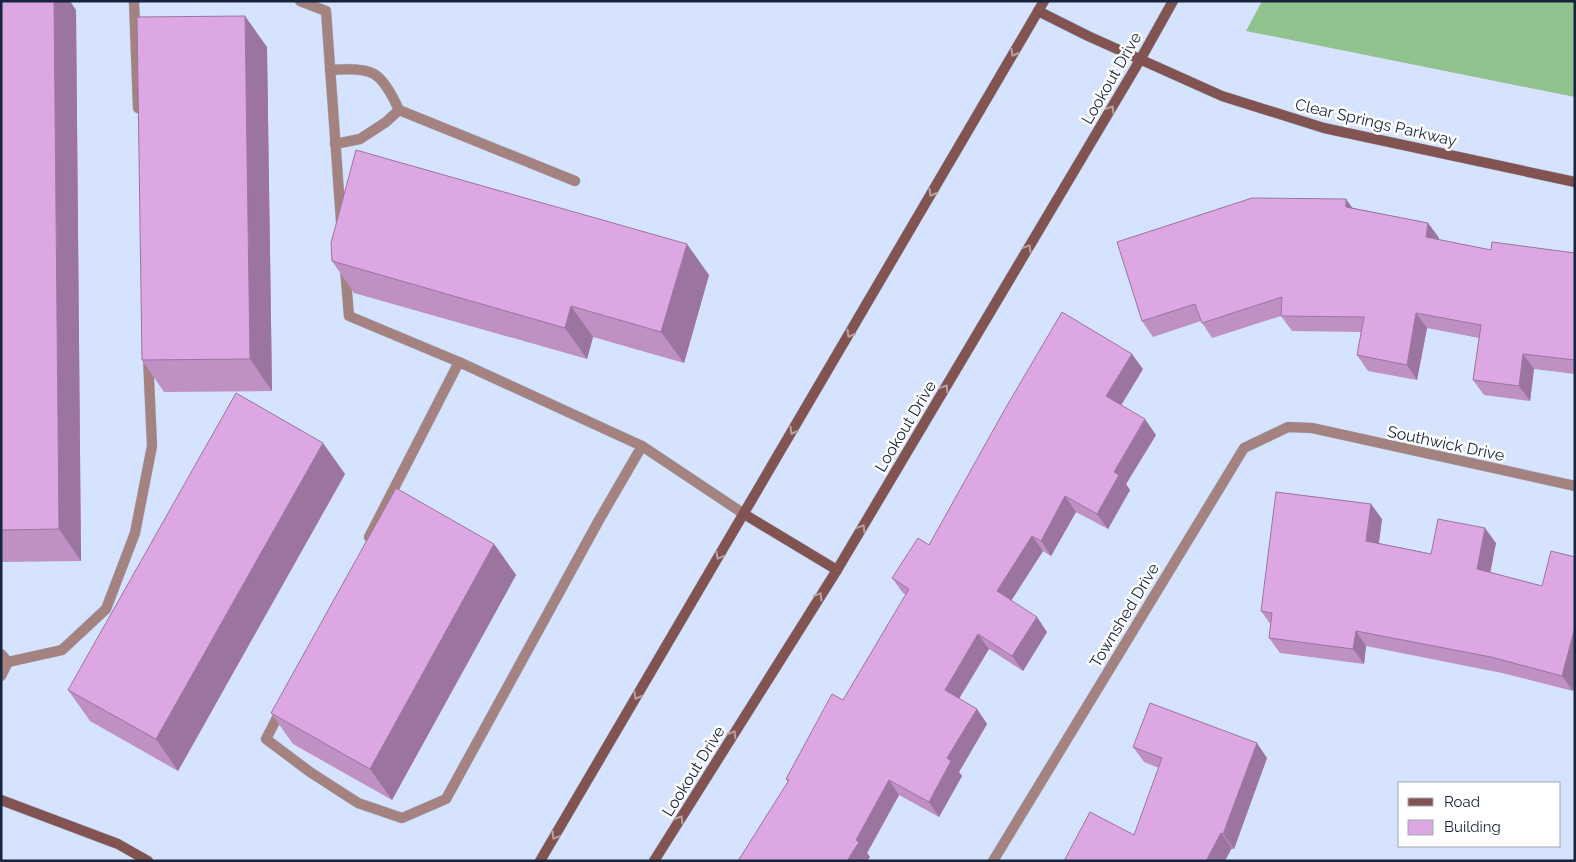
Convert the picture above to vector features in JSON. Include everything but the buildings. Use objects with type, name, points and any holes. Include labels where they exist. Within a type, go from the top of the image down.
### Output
[{"type":"main road","points":[[540,861],[1044,1]]},
{"type":"main road","name":"Lookout Drive","points":[[654,861],[837,570],[1140,60],[1173,1]]},
{"type":"main road","name":"Clear Springs Parkway","points":[[1038,11],[1088,36],[1222,96],[1324,128],[1575,182]]},
{"type":"main road","points":[[744,514],[837,570]]},
{"type":"main road","points":[[1,800],[118,844],[148,861]]},
{"type":"street","points":[[134,1],[139,120]]},
{"type":"street","points":[[300,1],[326,10],[342,230]]},
{"type":"street","points":[[330,70],[350,68],[374,74],[390,90],[399,110],[575,181]]},
{"type":"street","points":[[336,144],[360,139],[380,126],[399,110]]},
{"type":"street","points":[[344,259],[348,316],[458,362],[642,446],[744,514]]},
{"type":"street","points":[[1,676],[4,658],[62,650],[106,609],[135,533],[152,446],[148,347]]},
{"type":"street","points":[[365,546],[458,362]]},
{"type":"street","name":"Townshed Drive","points":[[993,861],[1244,448],[1288,427],[1312,428]]},
{"type":"street","name":"Southwick Drive","points":[[1312,428],[1575,486]]},
{"type":"street","points":[[288,695],[266,739],[310,772],[358,803],[402,818],[446,799],[599,520],[642,446]]},
{"type":"green space","points":[[1262,1],[1575,1],[1575,97],[1246,31]]}]
